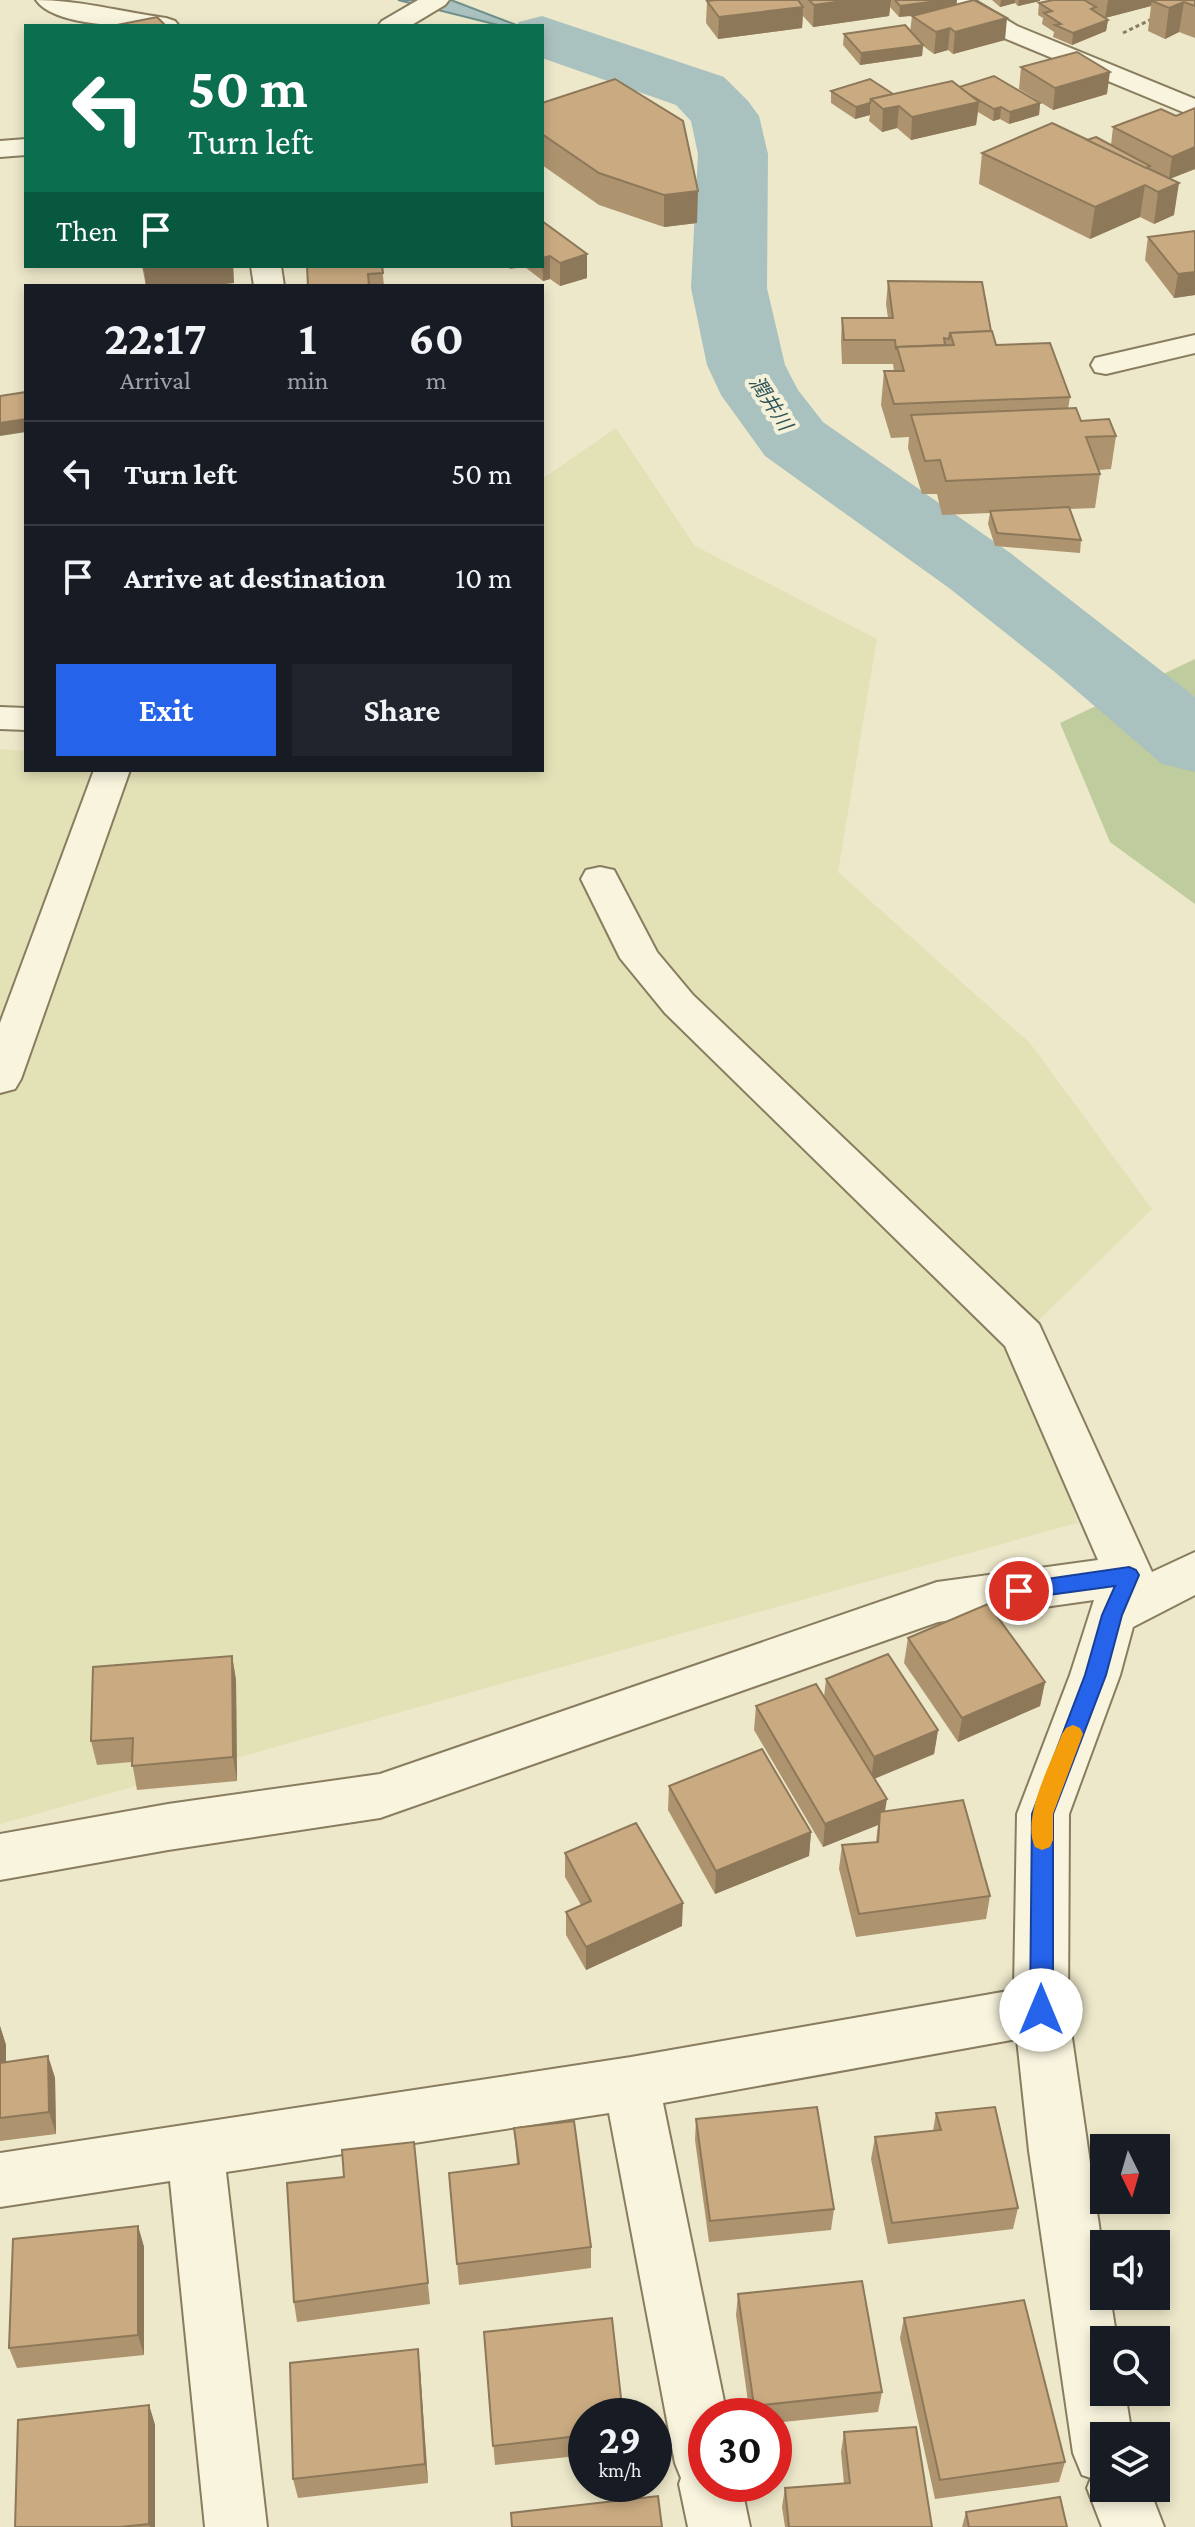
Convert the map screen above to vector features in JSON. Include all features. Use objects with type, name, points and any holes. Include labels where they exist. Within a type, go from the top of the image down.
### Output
[{"type":"street","points":[[49,0],[59,6],[102,16],[153,24]]},
{"type":"street","points":[[398,21],[436,0]]},
{"type":"street","points":[[959,12],[1195,109]]},
{"type":"street","points":[[0,150],[24,150]]},
{"type":"street","points":[[1106,365],[1195,344]]},
{"type":"street","points":[[0,718],[24,719]]},
{"type":"street","points":[[0,1079],[111,772]]},
{"type":"street","points":[[600,879],[640,958],[679,1004],[1023,1336],[1121,1595],[1043,1814],[1041,2010],[1099,2422]]},
{"type":"street","points":[[0,1857],[168,1827],[380,1796],[937,1602],[1121,1595],[1195,1572]]},
{"type":"street","points":[[0,2180],[631,2083],[1041,2010]]},
{"type":"street","points":[[631,2083],[693,2398]]},
{"type":"street","points":[[195,2151],[236,2527]]},
{"type":"street","points":[[714,2502],[719,2527]]},
{"type":"street","points":[[1123,2502],[1133,2527]]},
{"type":"path","points":[[1072,58],[1164,13]]},
{"type":"green space","points":[[616,428],[695,546],[877,639],[838,872],[1030,1043],[1152,1209],[1023,1336],[1077,1523],[0,1824],[0,749],[24,751],[24,772],[544,772],[544,478]]},
{"type":"green space","points":[[1195,659],[1195,904],[1110,842],[1060,723]]},
{"type":"water","points":[[398,0],[451,0],[514,24],[494,24]]},
{"type":"building","points":[[798,0],[803,7],[719,17],[707,1]]},
{"type":"building","points":[[809,0],[850,0],[814,5]]},
{"type":"building","points":[[895,0],[944,0],[900,6]]},
{"type":"building","points":[[974,0],[1007,18],[955,32],[950,28],[936,32],[912,16]]},
{"type":"building","points":[[1084,0],[1096,7],[1091,9],[1108,20],[1073,33],[1055,25],[1061,24],[1044,13],[1052,11],[1039,3]]},
{"type":"building","points":[[1195,0],[1195,6],[1184,2],[1169,8],[1152,1]]},
{"type":"building","points":[[157,17],[164,24],[122,24]]},
{"type":"building","points":[[905,25],[923,45],[861,53],[844,34]]},
{"type":"building","points":[[1077,52],[1110,72],[1055,88],[1021,67]]},
{"type":"building","points":[[994,76],[1040,103],[1010,112],[1001,107],[994,109],[959,87]]},
{"type":"building","points":[[615,79],[683,121],[698,191],[664,195],[599,173],[544,135],[544,102]]},
{"type":"building","points":[[870,79],[893,94],[871,99],[870,103],[856,107],[831,91]]},
{"type":"building","points":[[952,81],[979,102],[912,117],[899,106],[883,109],[871,99]]},
{"type":"building","points":[[1195,108],[1195,147],[1172,157],[1113,127],[1161,109],[1176,116]]},
{"type":"building","points":[[1052,123],[1179,183],[1158,192],[1145,185],[1095,207],[982,153]]},
{"type":"building","points":[[1096,137],[1150,166],[1146,168],[1087,140]]},
{"type":"building","points":[[544,222],[587,254],[560,263],[550,256],[544,258]]},
{"type":"building","points":[[1195,231],[1195,272],[1178,274],[1148,237]]},
{"type":"building","points":[[307,268],[382,268],[383,273],[368,274],[369,284],[308,284]]},
{"type":"building","points":[[888,281],[982,282],[991,331],[950,333],[949,339],[944,338],[945,345],[898,349],[896,349],[895,340],[844,340],[842,318],[893,318]]},
{"type":"building","points":[[992,331],[996,345],[1050,343],[1070,397],[894,404],[884,371],[904,371],[897,347],[954,345],[950,333]]},
{"type":"building","points":[[24,392],[24,419],[0,423],[0,396]]},
{"type":"building","points":[[1076,408],[1081,421],[1109,419],[1116,436],[1086,437],[1100,474],[946,481],[940,460],[925,461],[911,415]]},
{"type":"building","points":[[1069,507],[1081,540],[997,533],[990,511]]},
{"type":"building","points":[[988,1604],[1045,1682],[962,1718],[908,1638]]},
{"type":"building","points":[[888,1654],[938,1730],[874,1757],[826,1679]]},
{"type":"building","points":[[232,1656],[233,1757],[132,1766],[133,1738],[91,1741],[93,1667]]},
{"type":"building","points":[[816,1684],[887,1799],[825,1824],[756,1706]]},
{"type":"building","points":[[762,1749],[811,1832],[716,1871],[669,1786]]},
{"type":"building","points":[[963,1800],[990,1896],[859,1914],[842,1845],[878,1842],[880,1812]]},
{"type":"building","points":[[636,1823],[683,1903],[586,1947],[566,1912],[591,1901],[565,1853]]},
{"type":"building","points":[[48,2056],[49,2112],[0,2118],[0,2063]]},
{"type":"building","points":[[817,2107],[834,2209],[710,2221],[696,2119]]},
{"type":"building","points":[[995,2107],[1018,2208],[892,2223],[875,2137],[941,2130],[936,2113]]},
{"type":"building","points":[[574,2121],[591,2247],[457,2264],[449,2173],[519,2164],[514,2128]]},
{"type":"building","points":[[414,2142],[428,2283],[294,2302],[287,2183],[344,2177],[342,2150]]},
{"type":"building","points":[[138,2226],[138,2335],[9,2348],[13,2239]]},
{"type":"building","points":[[862,2281],[882,2392],[792,2402],[792,2398],[753,2398],[738,2294]]},
{"type":"building","points":[[1024,2300],[1065,2462],[940,2480],[904,2318]]},
{"type":"building","points":[[612,2318],[621,2398],[568,2398],[568,2437],[493,2446],[484,2332]]},
{"type":"building","points":[[418,2349],[425,2464],[293,2479],[290,2363]]},
{"type":"building","points":[[149,2405],[149,2524],[15,2527],[18,2420]]},
{"type":"building","points":[[916,2427],[932,2527],[789,2527],[786,2502],[792,2502],[792,2487],[850,2483],[844,2432]]},
{"type":"building","points":[[1060,2497],[1067,2527],[969,2527],[966,2512]]},
{"type":"building","points":[[606,2502],[659,2502],[662,2527],[512,2527],[511,2513]]},
{"type":"waterway","name":"潤井川","points":[[544,37],[700,91],[724,116],[733,154],[734,187],[728,244],[729,288],[746,365],[761,395],[794,439],[979,570],[1088,654],[1195,744]]},
{"type":"slow traffic","points":[[1042,1840],[1043,1814],[1073,1734]]},
{"type":"route","points":[[1019,1591],[1129,1575],[1112,1615],[1095,1675],[1043,1814],[1041,2010]]}]
